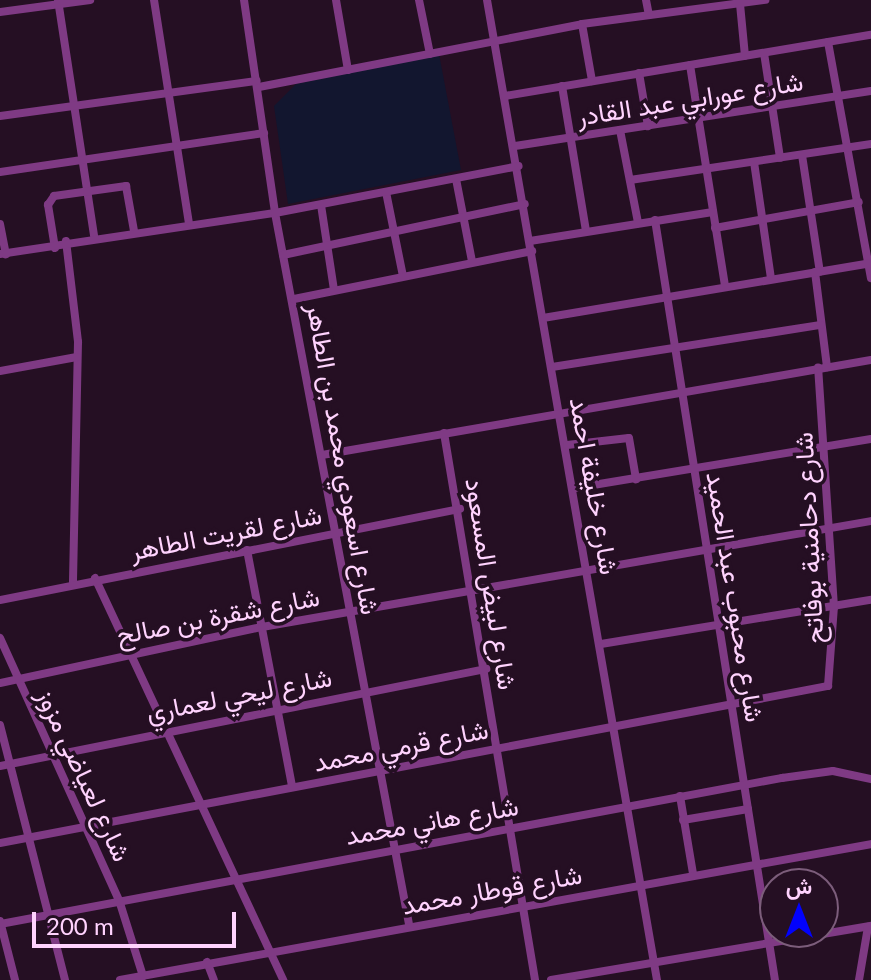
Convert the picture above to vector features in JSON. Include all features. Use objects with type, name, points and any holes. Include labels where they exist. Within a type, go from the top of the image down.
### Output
[{"type":"street","points":[[0,12],[90,0]]},
{"type":"street","points":[[154,0],[189,223]]},
{"type":"street","name":"شارع اسعودي محمد بن الطاهر","points":[[244,0],[275,213],[294,299],[363,692],[409,924]]},
{"type":"street","points":[[348,70],[336,1],[349,0]]},
{"type":"street","points":[[419,0],[430,54]]},
{"type":"street","name":"شارع خليفة احمد","points":[[487,0],[590,569],[657,980]]},
{"type":"street","points":[[646,0],[649,15]]},
{"type":"street","points":[[0,116],[168,92],[258,84],[348,70],[582,24],[765,0]]},
{"type":"street","points":[[59,2],[94,236]]},
{"type":"street","points":[[740,4],[745,56]]},
{"type":"street","points":[[582,24],[592,81]]},
{"type":"street","points":[[505,96],[871,35]]},
{"type":"street","points":[[828,42],[871,278]]},
{"type":"street","points":[[764,53],[780,158]]},
{"type":"street","points":[[690,65],[725,286]]},
{"type":"street","points":[[639,73],[648,126]]},
{"type":"street","points":[[562,86],[586,231]]},
{"type":"street","name":"شارع عورابي عبد القادر","points":[[515,146],[871,91]]},
{"type":"street","points":[[620,130],[638,223]]},
{"type":"street","points":[[0,172],[264,133]]},
{"type":"street","points":[[630,180],[871,144]]},
{"type":"street","name":"شارع دحامنية بوفاتح","points":[[802,155],[821,325],[834,607],[833,678],[810,691]]},
{"type":"street","points":[[754,162],[771,278]]},
{"type":"street","points":[[0,224],[3,254],[55,248],[66,241],[94,236],[275,213],[518,166]]},
{"type":"street","points":[[456,179],[472,261]]},
{"type":"street","points":[[55,248],[48,201],[87,189],[126,186],[134,231]]},
{"type":"street","points":[[386,192],[403,276]]},
{"type":"street","points":[[715,228],[859,202]]},
{"type":"street","points":[[283,255],[525,204]]},
{"type":"street","points":[[321,205],[334,290]]},
{"type":"street","points":[[530,241],[713,212]]},
{"type":"street","name":"شارع محبوب عبد الحميد","points":[[655,220],[759,880]]},
{"type":"street","points":[[66,241],[77,357],[73,582]]},
{"type":"street","points":[[294,299],[532,251]]},
{"type":"street","points":[[543,318],[666,294],[870,263]]},
{"type":"street","points":[[552,367],[821,325]]},
{"type":"street","points":[[0,371],[77,357]]},
{"type":"street","points":[[322,455],[560,410],[871,360]]},
{"type":"street","name":"شارع لبيض المسعود","points":[[444,433],[474,591],[508,827],[535,980]]},
{"type":"street","points":[[567,445],[630,438],[636,479]]},
{"type":"street","points":[[575,488],[871,439]]},
{"type":"street","name":"شارع لقريت الطاهر","points":[[0,600],[73,582],[460,509]]},
{"type":"street","name":"شارع شقرة بن صالح","points":[[0,683],[262,627],[871,521]]},
{"type":"street","points":[[247,550],[292,787]]},
{"type":"street","points":[[95,578],[283,980]]},
{"type":"street","points":[[601,644],[871,600]]},
{"type":"street","name":"شارع لعياضي مزوز","points":[[0,638],[50,756],[87,825],[119,900],[143,976]]},
{"type":"street","name":"شارع ليحي لعماري","points":[[5,765],[164,729],[486,669]]},
{"type":"street","name":"شارع قرمي محمد","points":[[0,843],[199,803],[810,691]]},
{"type":"street","points":[[0,725],[5,765],[29,838],[65,980]]},
{"type":"street","name":"شارع هاني محمد","points":[[0,923],[48,917],[119,900],[393,847],[823,771],[871,779]]},
{"type":"street","points":[[680,796],[693,874]]},
{"type":"street","points":[[683,820],[748,809]]},
{"type":"street","name":"شارع قوطار محمد","points":[[121,980],[164,976],[207,962],[409,924],[871,844]]},
{"type":"street","points":[[0,923],[15,980]]},
{"type":"street","points":[[839,932],[870,927],[859,980]]},
{"type":"street","points":[[551,980],[759,946]]},
{"type":"street","name":"شارع محبوب عبد الحميد","points":[[771,948],[775,980]]},
{"type":"street","points":[[207,962],[214,980]]},
{"type":"shaded area","points":[[439,54],[461,170],[288,204],[274,106],[296,84]]}]
